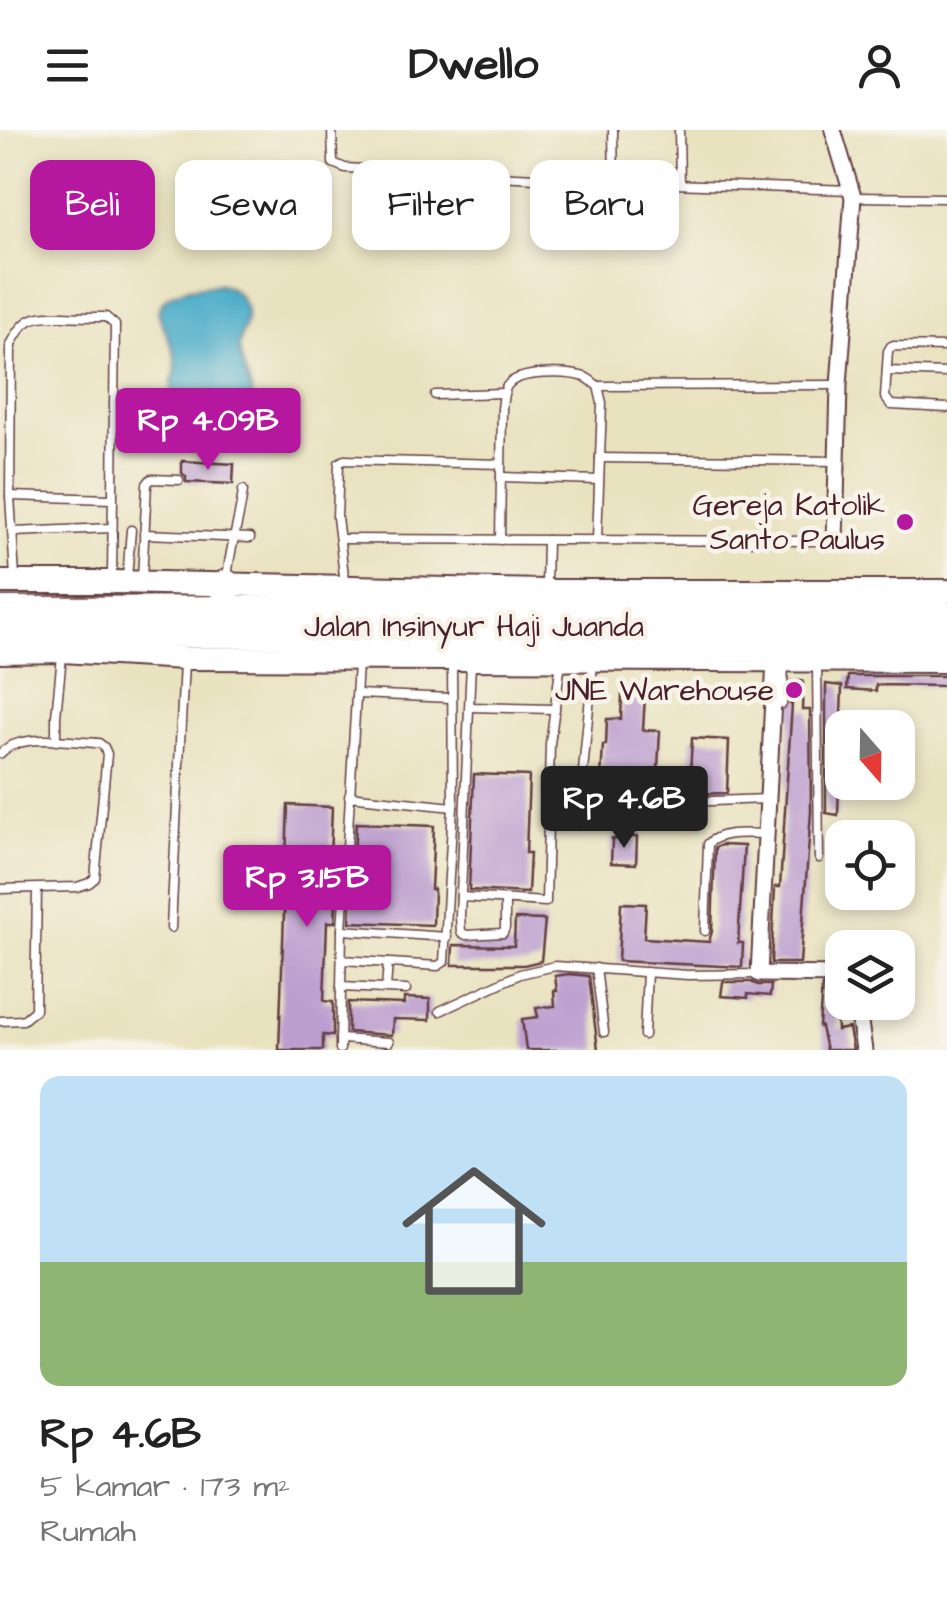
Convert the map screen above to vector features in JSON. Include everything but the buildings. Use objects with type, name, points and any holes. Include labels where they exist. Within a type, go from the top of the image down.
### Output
[{"type":"highway","name":"Jalan Insinyur Haji Juanda","points":[[0,611],[226,584],[406,599],[947,616]]},
{"type":"highway","name":"Jalan Insinyur Haji Juanda","points":[[0,632],[947,641]]},
{"type":"street","points":[[833,130],[852,193],[839,385],[835,541]]},
{"type":"street","name":"Jalan Insinyur Haji Juanda","points":[[11,576],[127,575],[226,584],[345,575],[406,599],[546,584],[947,592]]},
{"type":"street","name":"Jalan Insinyur Haji Juanda","points":[[0,652],[62,651],[184,658],[947,661]]},
{"type":"street","points":[[779,660],[760,974],[825,975]]},
{"type":"street","points":[[860,1020],[864,1050]]},
{"type":"lane","points":[[332,130],[333,164],[345,168],[530,178]]},
{"type":"lane","points":[[613,130],[614,160]]},
{"type":"lane","points":[[679,130],[680,184],[947,198]]},
{"type":"lane","points":[[11,576],[11,346],[17,332],[39,316],[106,318],[115,326],[112,528],[127,575]]},
{"type":"lane","points":[[947,346],[891,346],[885,398],[891,405],[947,408]]},
{"type":"lane","points":[[887,371],[947,373]]},
{"type":"lane","points":[[500,540],[504,393],[509,383],[522,375],[564,374],[586,378],[598,386],[839,385]]},
{"type":"lane","points":[[596,540],[602,403],[598,386]]},
{"type":"lane","points":[[435,395],[504,393]]},
{"type":"lane","points":[[600,458],[837,461]]},
{"type":"lane","points":[[345,575],[337,518],[339,463],[344,460],[501,464]]},
{"type":"lane","points":[[501,478],[599,480]]},
{"type":"lane","points":[[127,575],[144,534],[146,484],[151,480],[179,480]]},
{"type":"lane","points":[[226,584],[243,490]]},
{"type":"lane","points":[[10,496],[112,499]]},
{"type":"lane","points":[[13,532],[112,528]]},
{"type":"lane","points":[[127,575],[130,530]]},
{"type":"lane","points":[[144,534],[250,538]]},
{"type":"lane","points":[[340,539],[835,541]]},
{"type":"lane","points":[[546,584],[547,540]]},
{"type":"lane","points":[[56,741],[62,651]]},
{"type":"lane","points":[[171,928],[184,658]]},
{"type":"lane","points":[[358,658],[342,930],[340,1044],[389,1042]]},
{"type":"lane","points":[[342,960],[441,966],[444,962],[452,807],[451,698],[461,658]]},
{"type":"lane","points":[[461,658],[470,708],[462,933],[504,932],[505,900]]},
{"type":"lane","points":[[461,897],[546,902],[550,744],[561,659]]},
{"type":"lane","points":[[578,825],[594,659]]},
{"type":"lane","points":[[779,660],[782,704]]},
{"type":"lane","points":[[817,660],[819,858]]},
{"type":"lane","points":[[357,694],[451,698]]},
{"type":"lane","points":[[470,708],[554,709]]},
{"type":"lane","points":[[0,754],[17,741],[99,743],[106,754],[95,878],[77,887],[0,889]]},
{"type":"lane","points":[[349,796],[452,807]]},
{"type":"lane","points":[[684,802],[768,800]]},
{"type":"lane","points":[[705,931],[708,844],[720,835],[768,834]]},
{"type":"lane","points":[[0,1020],[23,1020],[35,1010],[37,889]]},
{"type":"lane","points":[[342,930],[447,937]]},
{"type":"lane","points":[[386,988],[388,963]]},
{"type":"lane","points":[[440,1012],[534,970],[562,966],[688,975],[760,974]]},
{"type":"lane","points":[[596,968],[604,1032]]},
{"type":"lane","points":[[644,1036],[647,972]]},
{"type":"lane","points":[[341,987],[406,990]]},
{"type":"water","points":[[220,284],[232,289],[244,305],[246,318],[240,355],[252,399],[245,429],[226,439],[196,431],[180,410],[172,389],[175,355],[158,311],[175,293]]},
{"type":"place","name":"Gereja Katolik Santo Paulus","points":[[905,522]]},
{"type":"place","name":"JNE Warehouse","points":[[794,690]]}]
